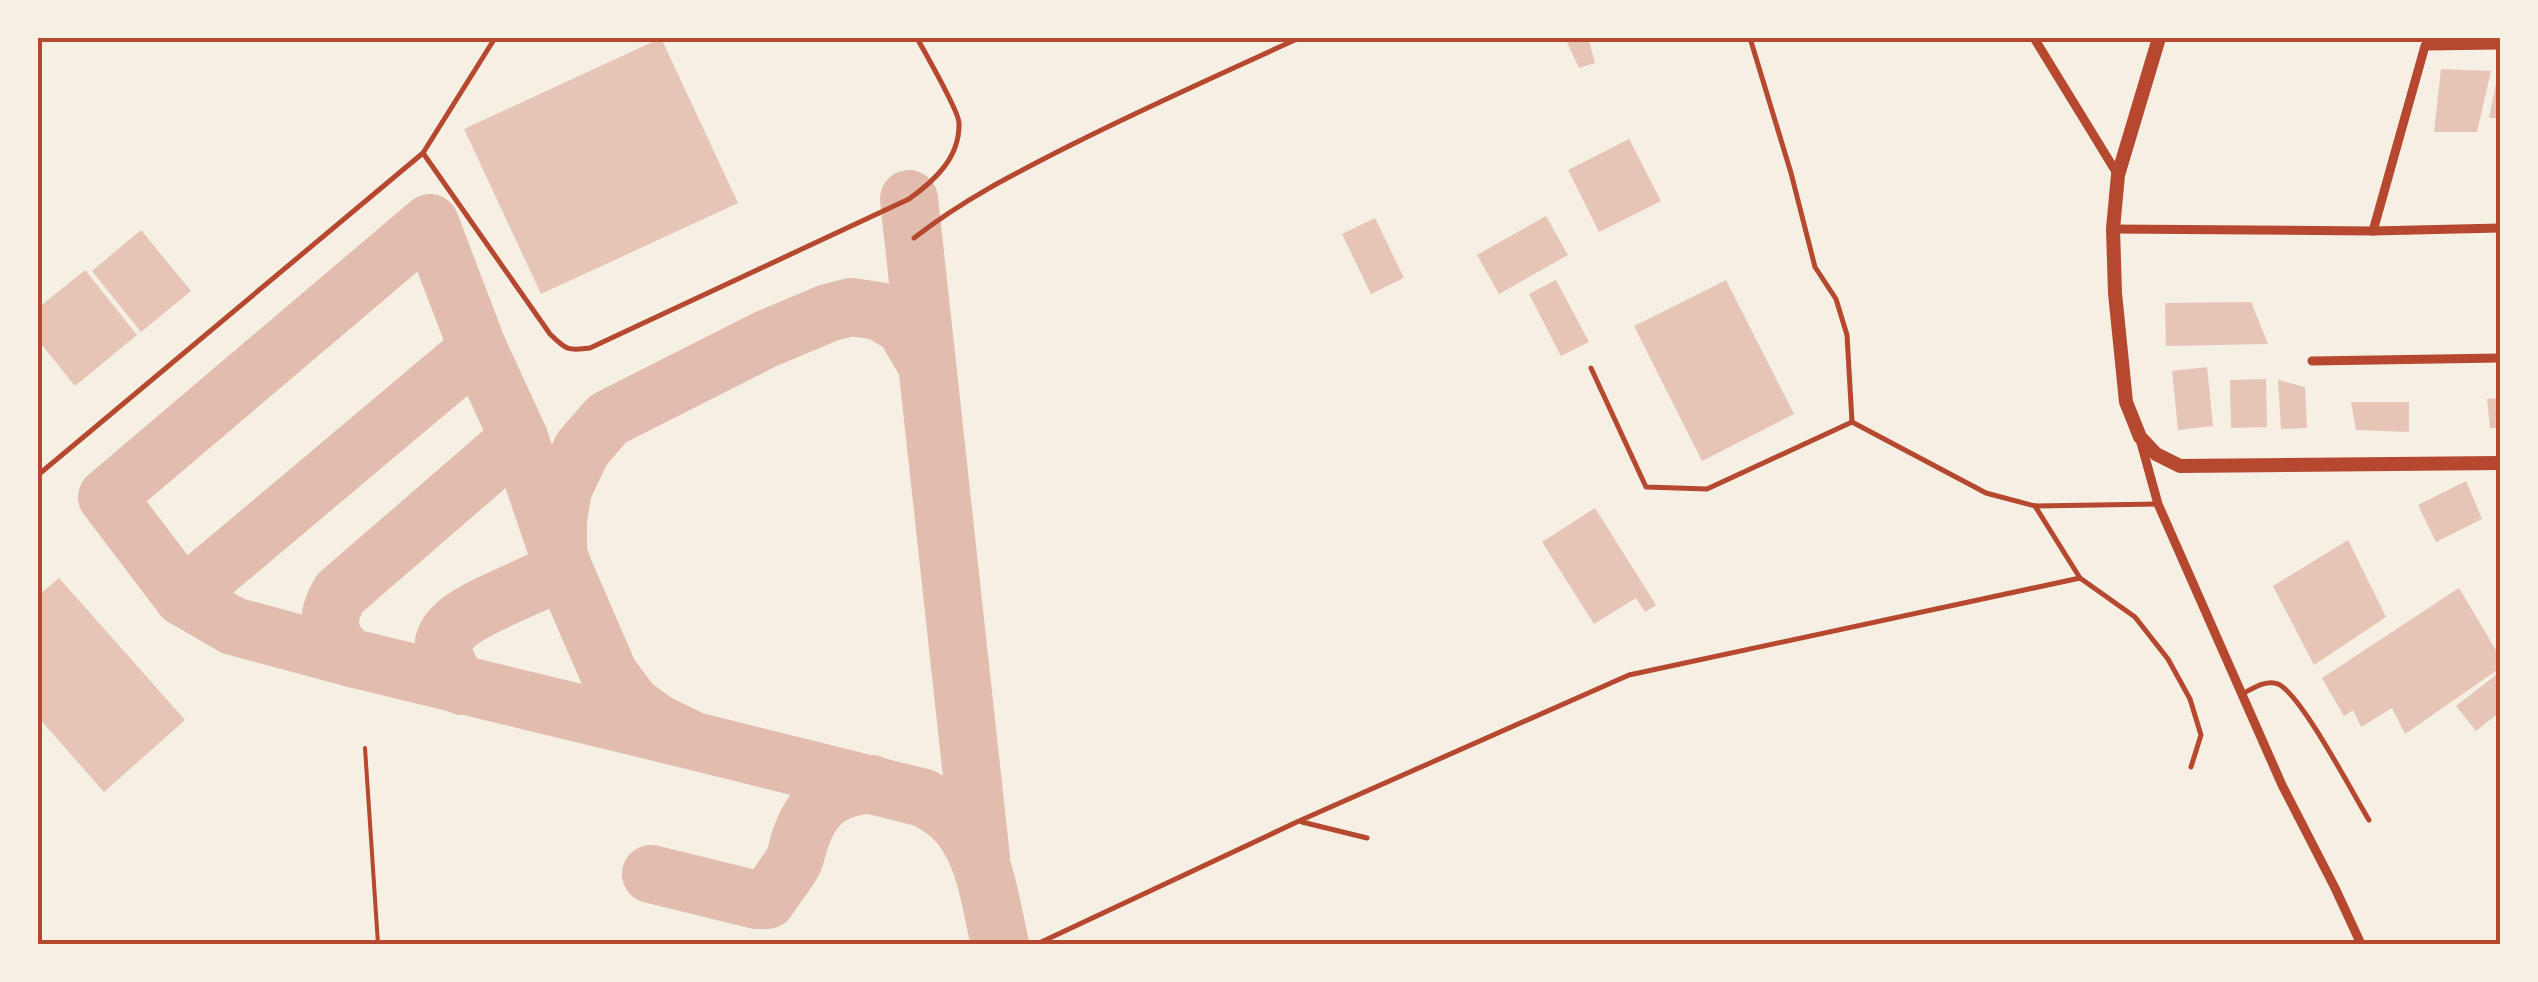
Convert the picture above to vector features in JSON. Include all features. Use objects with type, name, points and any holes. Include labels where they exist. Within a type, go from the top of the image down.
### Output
[{"type":"main road","points":[[2159,38],[2118,175],[2113,230],[2126,402],[2140,437],[2156,454],[2180,466],[2500,462]]},
{"type":"street","points":[[2034,38],[2118,175]]},
{"type":"street","points":[[2373,231],[2422,42],[2500,45]]},
{"type":"street","points":[[2113,230],[2500,228]]},
{"type":"street","points":[[2312,360],[2500,358]]},
{"type":"street","points":[[2140,437],[2158,504],[2282,785],[2361,944]]},
{"type":"lane","points":[[38,476],[423,153],[495,38]]},
{"type":"lane","points":[[423,153],[550,334],[564,348],[590,348],[909,199],[931,183],[945,168],[955,147],[960,120],[918,38]]},
{"type":"lane","points":[[914,238],[950,210],[998,182],[1120,120],[1299,38]]},
{"type":"lane","points":[[1750,38],[1792,173],[1814,267],[1836,299],[1847,334],[1852,422]]},
{"type":"lane","points":[[1592,368],[1646,487],[1707,489],[1852,422]]},
{"type":"lane","points":[[1852,422],[1986,493],[2036,506],[2158,504]]},
{"type":"lane","points":[[2036,506],[2080,578],[2135,617],[2168,659],[2190,699],[2201,735],[2191,768]]},
{"type":"lane","points":[[1037,944],[1299,821],[1629,675],[2080,578]]},
{"type":"lane","points":[[2242,694],[2267,682],[2280,684],[2299,702],[2369,820]]},
{"type":"lane","points":[[1299,821],[1367,838]]},
{"type":"path","points":[[365,748],[378,944]]},
{"type":"building","points":[[661,38],[738,203],[541,294],[464,129]]},
{"type":"building","points":[[1565,38],[1588,38],[1595,63],[1579,68]]},
{"type":"building","points":[[2499,68],[2500,118],[2489,118]]},
{"type":"building","points":[[2441,69],[2491,71],[2477,132],[2434,132]]},
{"type":"building","points":[[2496,133],[2500,133],[2500,198],[2497,198]]},
{"type":"building","points":[[1629,139],[1661,201],[1599,232],[1568,170]]},
{"type":"building","points":[[1546,216],[1568,255],[1499,294],[1477,255]]},
{"type":"building","points":[[1375,218],[1404,278],[1371,294],[1342,234]]},
{"type":"building","points":[[141,230],[191,291],[141,332],[92,271]]},
{"type":"building","points":[[85,270],[137,335],[75,386],[38,340],[38,308]]},
{"type":"building","points":[[1556,280],[1589,342],[1561,356],[1529,294]]},
{"type":"building","points":[[1726,280],[1794,414],[1702,461],[1634,326]]},
{"type":"building","points":[[2251,302],[2268,344],[2166,346],[2165,303]]},
{"type":"building","points":[[2207,367],[2213,426],[2178,430],[2172,371]]},
{"type":"building","points":[[2266,379],[2267,427],[2231,428],[2230,380]]},
{"type":"building","points":[[2278,380],[2305,387],[2307,428],[2281,429]]},
{"type":"building","points":[[2500,398],[2500,428],[2490,428],[2487,399]]},
{"type":"building","points":[[2351,402],[2409,402],[2409,432],[2356,430]]},
{"type":"building","points":[[2466,481],[2482,519],[2436,542],[2418,505]]},
{"type":"building","points":[[1595,508],[1656,605],[1645,612],[1636,598],[1594,624],[1542,542]]},
{"type":"building","points":[[2348,540],[2386,617],[2314,665],[2273,586]]},
{"type":"building","points":[[59,578],[185,720],[104,792],[38,717],[38,596]]},
{"type":"building","points":[[2459,588],[2500,657],[2500,668],[2405,734],[2392,708],[2361,727],[2353,710],[2344,716],[2322,678]]},
{"type":"building","points":[[2500,672],[2500,712],[2476,731],[2456,706]]},
{"type":"taxiway","points":[[909,199],[981,858]]},
{"type":"taxiway","points":[[694,741],[233,626],[183,597],[107,497],[430,223],[478,349],[519,438],[564,570],[609,674],[632,705],[657,723],[694,741],[924,798],[938,806],[962,827],[979,858],[1000,944]]},
{"type":"taxiway","points":[[558,545],[563,489],[582,449],[608,419],[766,339],[851,307],[879,311],[904,326],[927,365]]},
{"type":"taxiway","points":[[183,597],[478,349]]},
{"type":"taxiway","points":[[352,658],[337,644],[331,628],[332,612],[340,593],[519,438]]},
{"type":"taxiway","points":[[462,686],[444,655],[448,632],[482,607],[564,570]]},
{"type":"taxiway","points":[[651,874],[767,900],[791,865],[806,824],[819,805],[847,788],[872,784]]}]
